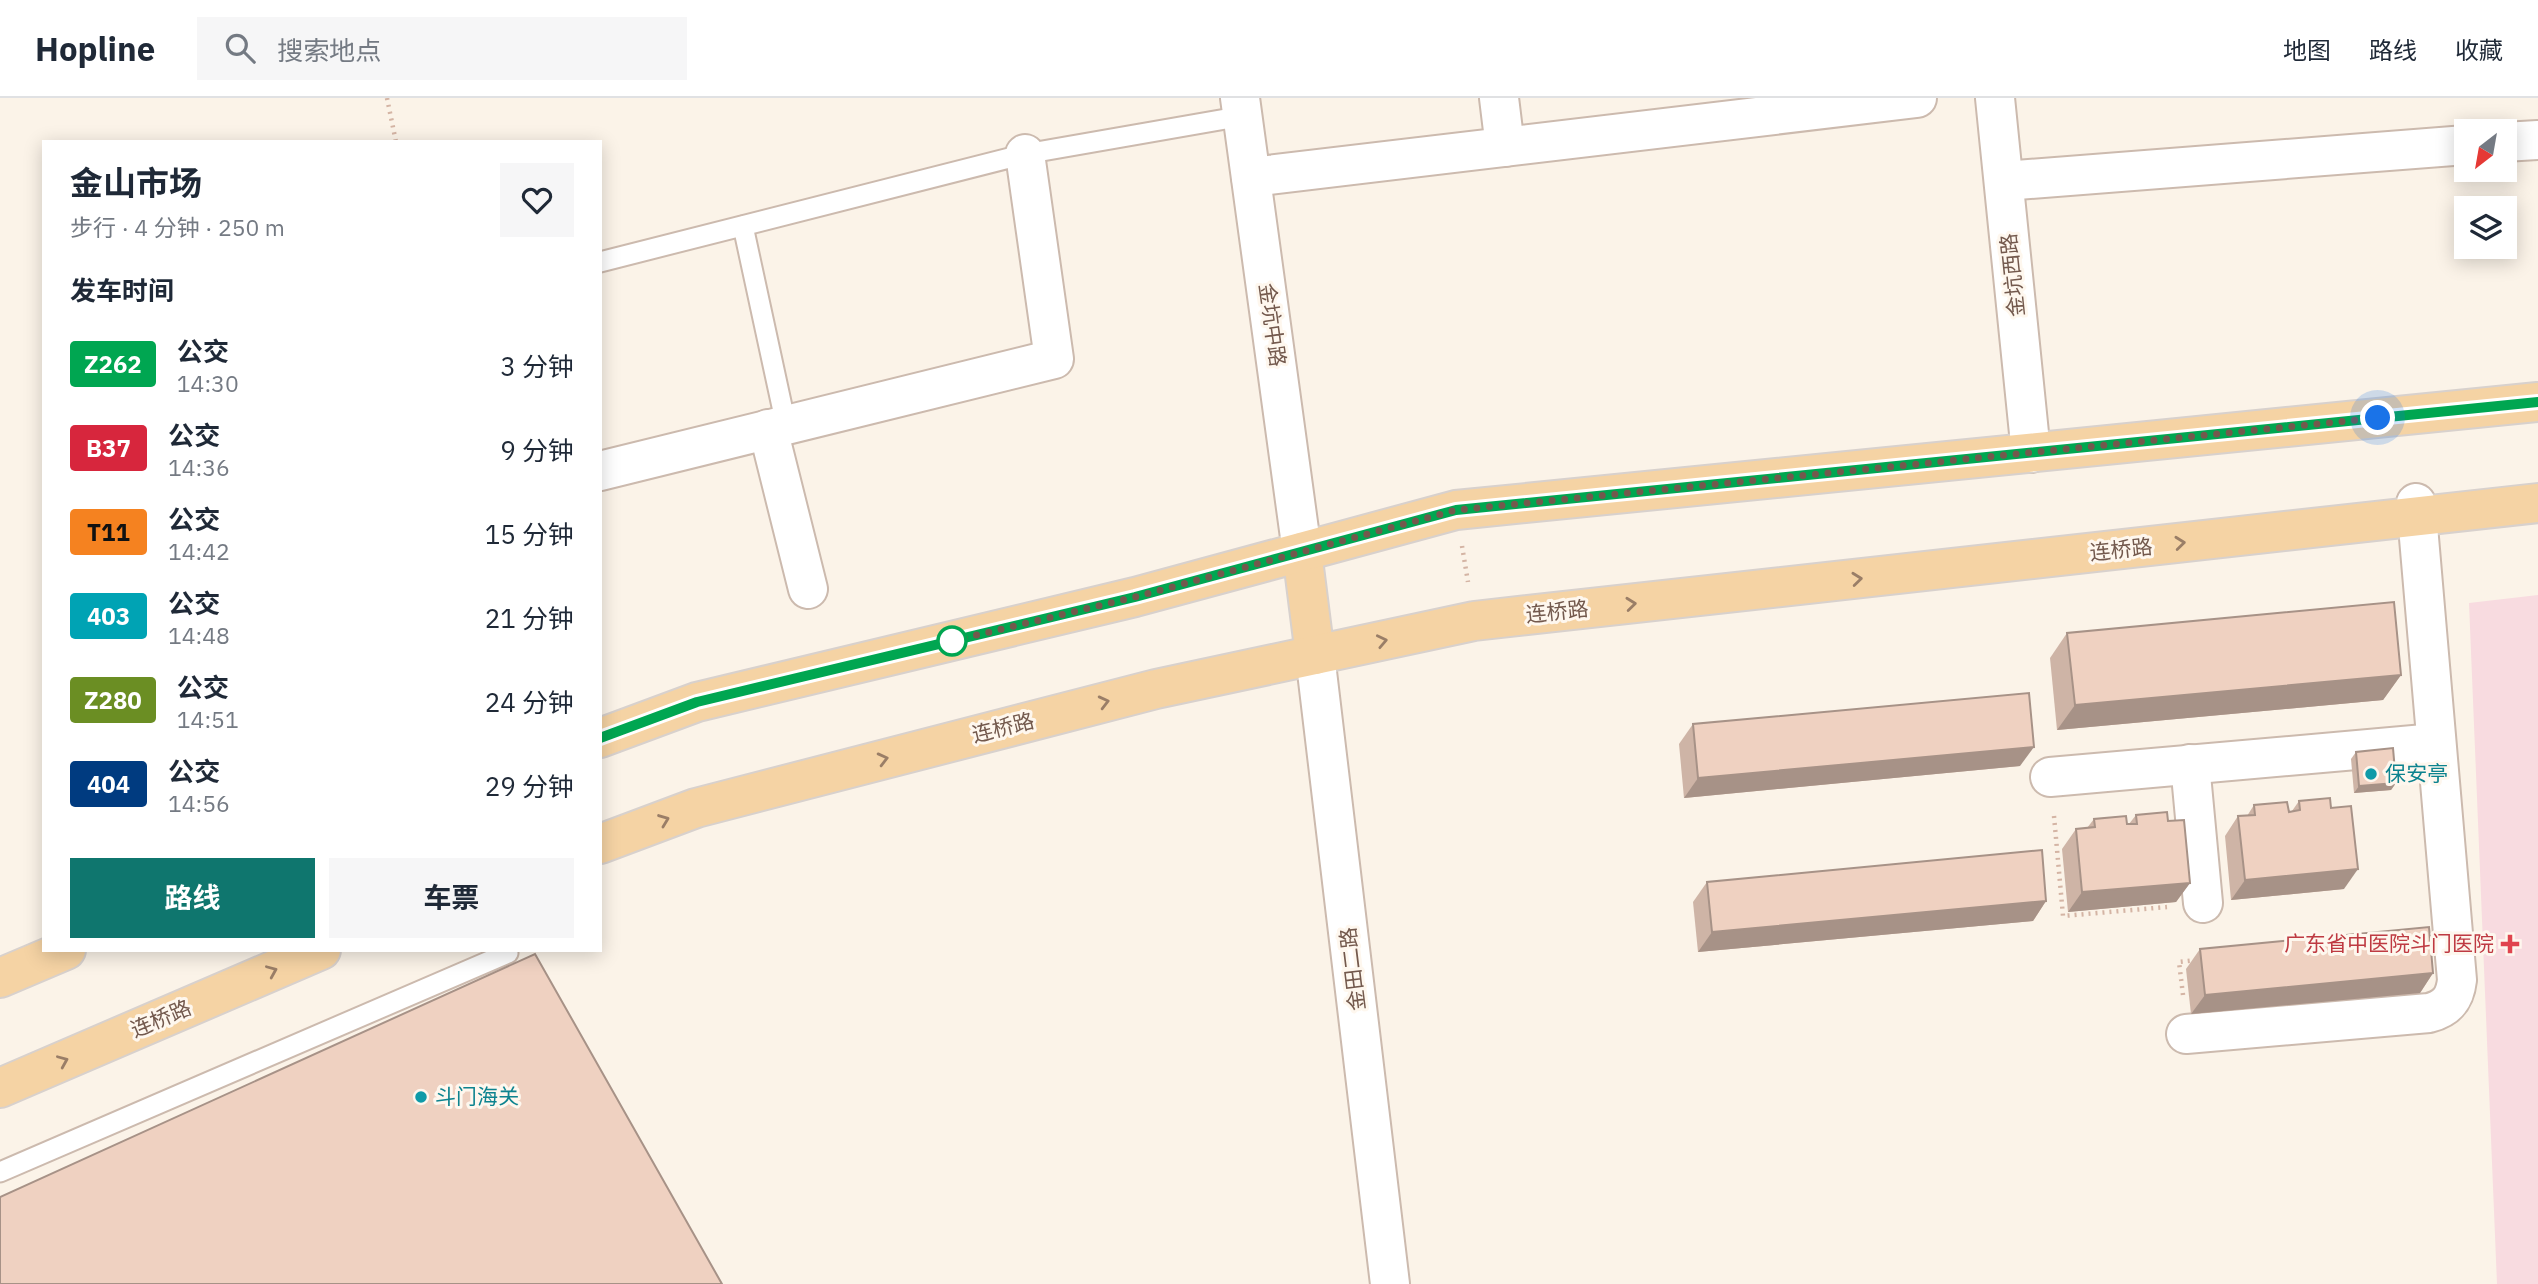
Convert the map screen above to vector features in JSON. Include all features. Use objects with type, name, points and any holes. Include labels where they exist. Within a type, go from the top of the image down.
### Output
[{"type":"main road","points":[[602,737],[697,702],[1135,597],[1456,510],[2538,402]]},
{"type":"main road","name":"连桥路","points":[[602,843],[696,808],[1156,689],[1474,621],[2538,503]]},
{"type":"main road","points":[[1302,552],[1315,655]]},
{"type":"main road","points":[[0,978],[61,952]]},
{"type":"main road","name":"连桥路","points":[[0,1087],[316,952]]},
{"type":"street","points":[[1499,98],[1505,147]]},
{"type":"street","points":[[1251,177],[1505,147],[1654,114],[1917,98]]},
{"type":"street","name":"金坑西路","points":[[1996,98],[2031,453]]},
{"type":"street","name":"金坑中路","points":[[1242,107],[1302,552]]},
{"type":"street","points":[[2517,141],[2538,140]]},
{"type":"street","points":[[2004,181],[2454,146]]},
{"type":"street","points":[[602,471],[1054,359],[1025,154]]},
{"type":"street","points":[[777,427],[808,589]]},
{"type":"street","points":[[2186,1034],[2429,1013],[2440,1010],[2450,1002],[2456,992],[2416,503]]},
{"type":"street","name":"金田二路","points":[[1315,655],[1391,1284]]},
{"type":"street","points":[[2050,777],[2436,743]]},
{"type":"street","points":[[2190,764],[2203,903]]},
{"type":"lane","points":[[602,261],[1025,154],[1242,107]]},
{"type":"lane","points":[[743,226],[777,427]]},
{"type":"lane","points":[[0,1172],[508,953]]},
{"type":"path","points":[[387,98],[396,140]]},
{"type":"path","points":[[1456,510],[1474,621]]},
{"type":"path","points":[[2050,777],[2063,916],[2203,903]]},
{"type":"path","points":[[2186,1034],[2179,962],[2206,959]]},
{"type":"shaded area","name":"广东省中医院斗门医院","points":[[2538,595],[2538,1284],[2497,1284],[2469,603]]},
{"type":"building","points":[[2394,602],[2401,675],[2075,705],[2067,633]]},
{"type":"building","points":[[2029,693],[2034,747],[1698,778],[1693,724]]},
{"type":"building","name":"保安亭","points":[[2393,748],[2396,783],[2359,786],[2356,752]]},
{"type":"building","points":[[2330,798],[2331,808],[2351,806],[2358,869],[2245,880],[2238,816],[2255,815],[2254,805],[2287,802],[2289,812],[2300,810],[2299,801]]},
{"type":"building","points":[[2167,812],[2168,821],[2184,820],[2190,883],[2082,892],[2076,829],[2095,827],[2094,819],[2126,816],[2127,824],[2137,824],[2136,815]]},
{"type":"building","points":[[2042,850],[2046,901],[1712,932],[1707,882]]},
{"type":"building","points":[[2429,927],[2433,973],[2205,995],[2200,949]]},
{"type":"building","name":"斗门海关","points":[[535,954],[722,1284],[0,1284],[0,1197]]},
{"type":"bus line","name":"Z262","points":[[602,737],[697,702],[1135,597],[1456,510],[2538,402]]},
{"type":"place","name":"保安亭","points":[[2371,774]]},
{"type":"place","name":"广东省中医院斗门医院","points":[[2510,944]]},
{"type":"place","name":"斗门海关","points":[[421,1097]]},
{"type":"route","points":[[952,641],[1135,597],[1456,510],[2378,418]]}]
